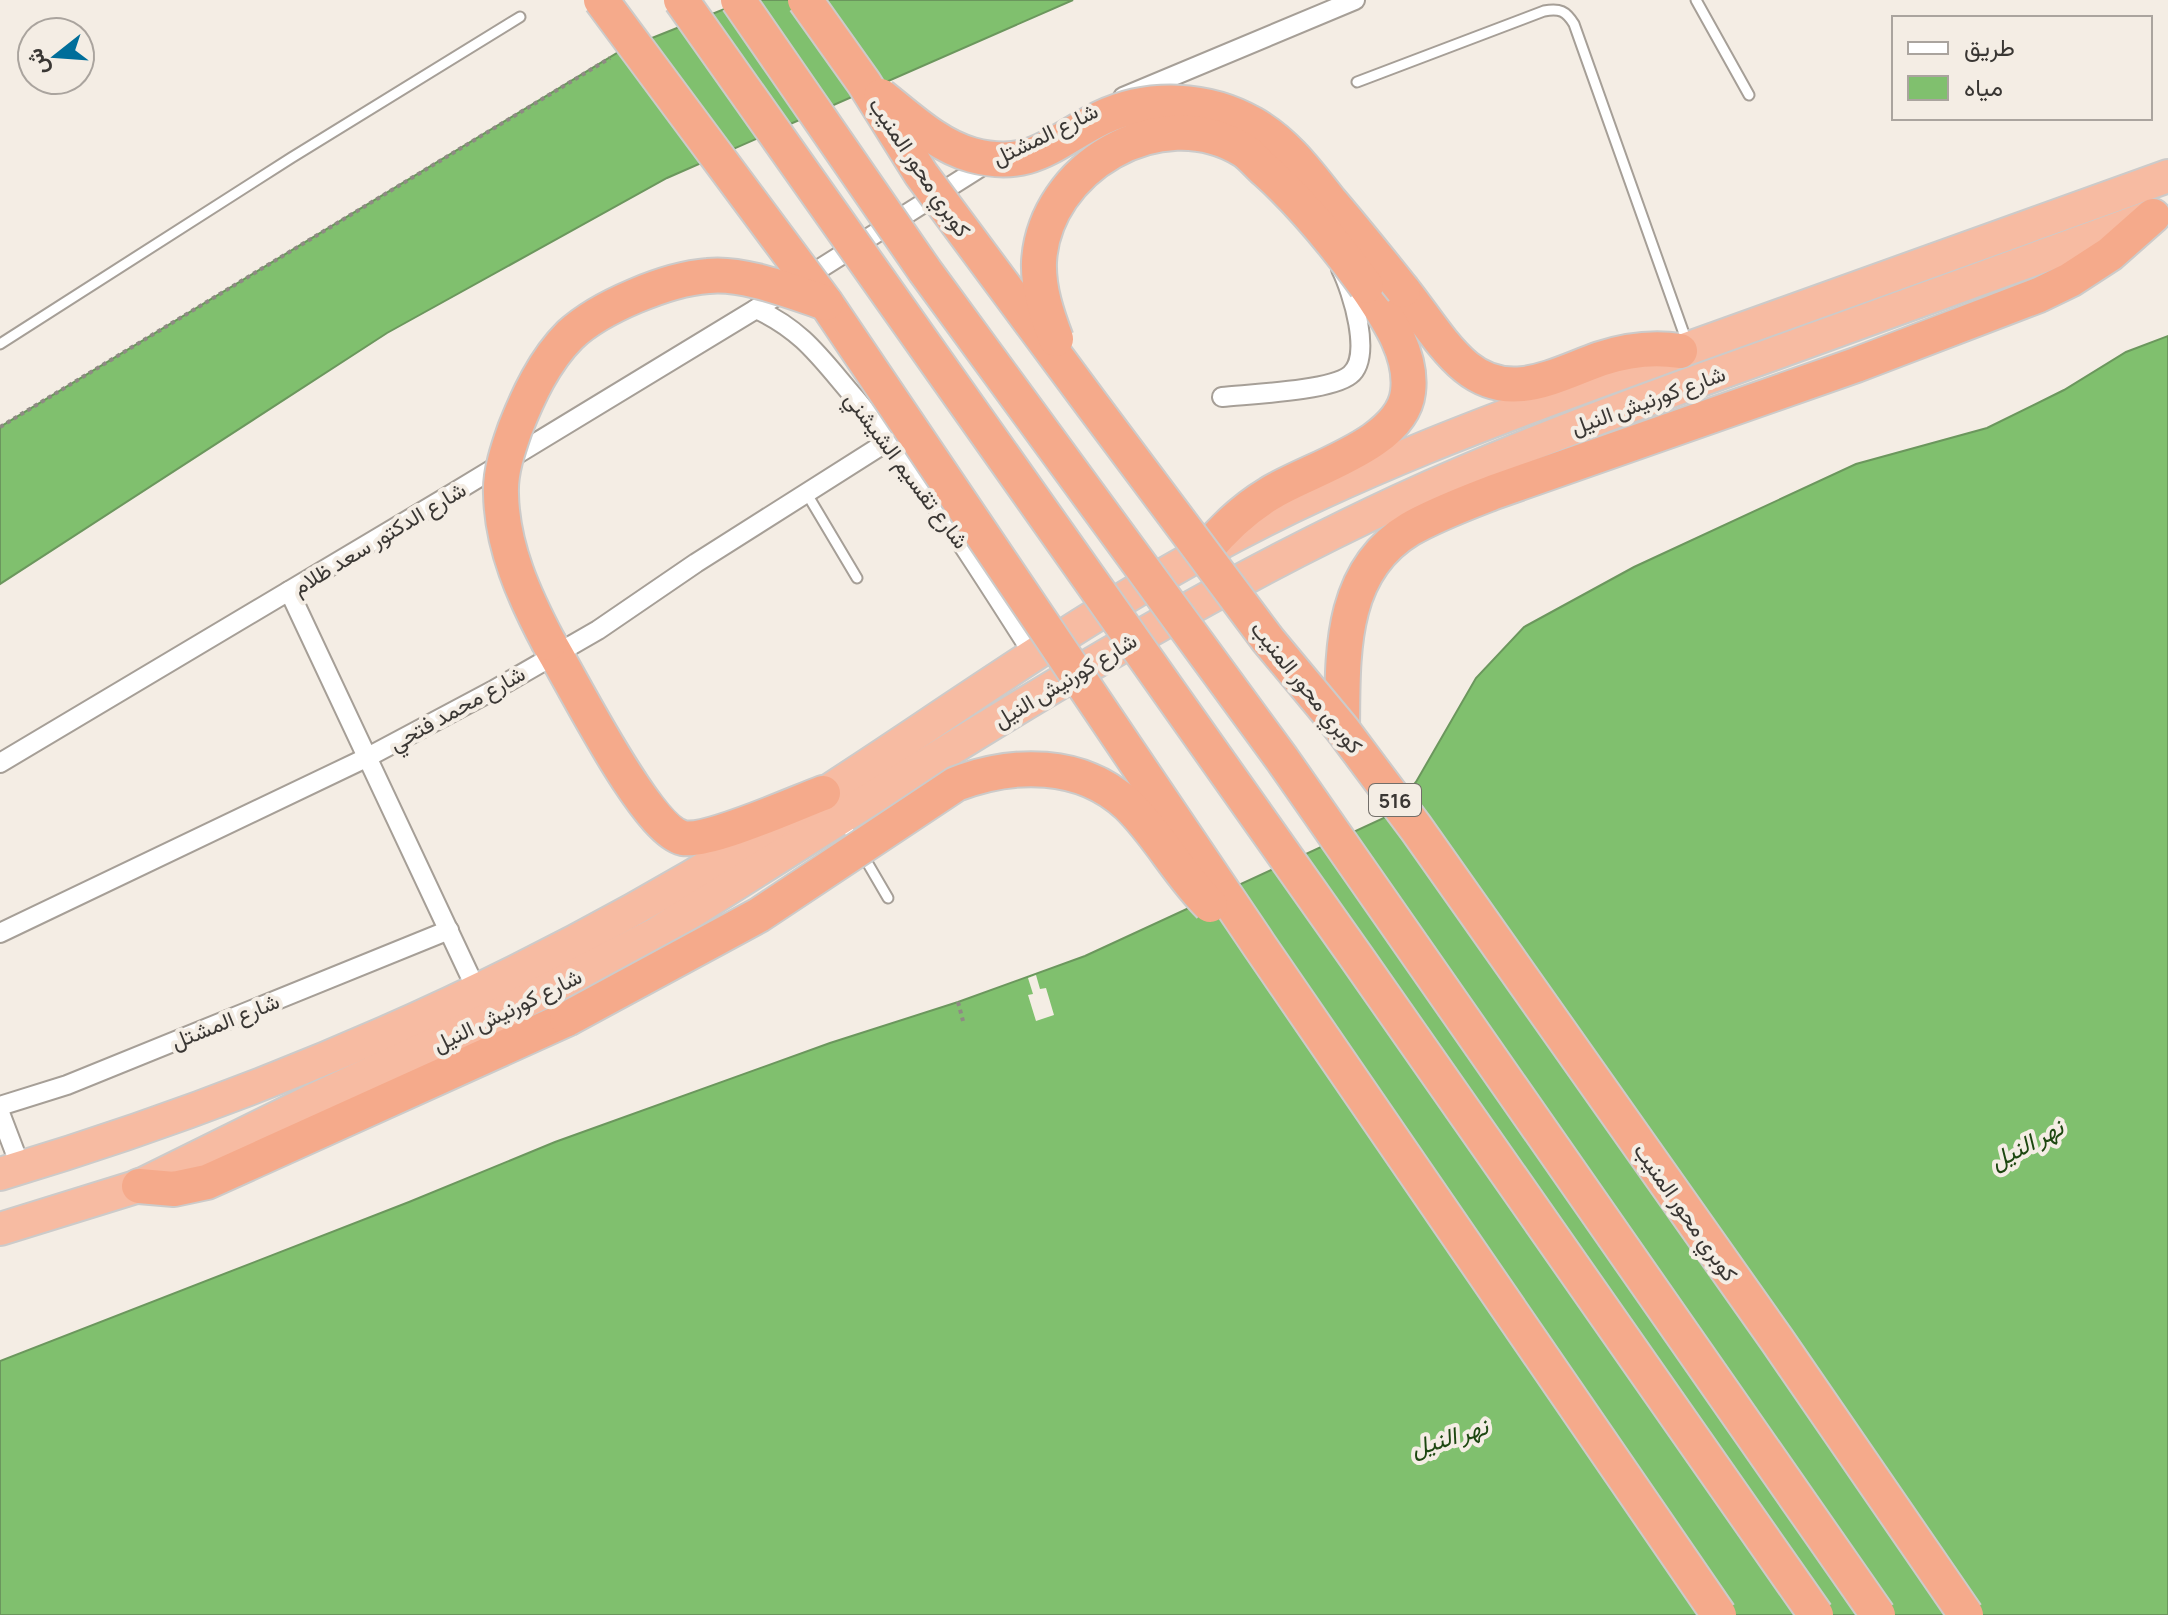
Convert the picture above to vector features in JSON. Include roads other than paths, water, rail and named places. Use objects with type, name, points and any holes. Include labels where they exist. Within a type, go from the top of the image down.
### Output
[{"type":"highway","points":[[601,0],[826,303],[1259,945],[1719,1615]]},
{"type":"highway","points":[[681,0],[1816,1615]]},
{"type":"highway","points":[[738,0],[925,271],[1282,759],[1878,1615]]},
{"type":"highway","name":"كوبري محور المنيب","points":[[805,0],[864,83],[921,174],[1268,640],[1342,729],[1434,854],[1750,1301],[1966,1615]]},
{"type":"highway","points":[[864,83],[951,147],[994,159],[1016,159],[1038,154],[1103,117],[1128,108],[1179,102],[1229,113],[1264,131],[1294,156],[1463,365],[1494,383],[1530,385],[1602,358],[1642,349],[1685,350]]},
{"type":"highway","points":[[1093,406],[1056,338],[1042,300],[1039,261],[1048,223],[1066,189],[1094,161],[1128,142],[1167,134],[1206,136],[1243,150],[1309,214],[1366,286],[1391,324],[1406,363],[1408,394],[1396,422],[1372,441],[1271,492],[1246,509],[1205,551]]},
{"type":"highway","name":"شارع كورنيش النيل","points":[[0,1229],[139,1186],[311,1101],[423,1052],[656,934],[1033,654],[1205,551],[1349,480],[1498,417],[2168,176]]},
{"type":"highway","points":[[1342,729],[1346,621],[1359,587],[1379,556],[1406,531],[1494,492],[1856,365],[2039,295],[2070,280],[2110,254],[2160,213]]},
{"type":"highway","name":"شارع كورنيش النيل","points":[[11,1171],[212,1102],[326,1057],[477,991],[598,929],[746,843],[832,805],[1272,563],[1399,501],[1513,451],[1640,402],[2160,213]]},
{"type":"highway","points":[[826,303],[749,280],[710,275],[668,283],[616,305],[571,334],[544,368],[524,406],[507,451],[500,492],[506,536],[517,576],[552,648],[638,794],[662,826],[683,838],[705,836],[832,805]]},
{"type":"highway","points":[[139,1186],[174,1189],[207,1182],[567,1019],[759,915],[956,784],[985,773],[1016,768],[1047,769],[1106,787],[1128,806],[1203,898],[1229,923],[1259,945]]},
{"type":"street","name":"شارع المشتل","points":[[756,309],[959,179],[1039,133],[1355,0]]},
{"type":"street","points":[[1125,96],[1135,119],[1142,125],[1212,130],[1247,149],[1279,174],[1326,238],[1344,274],[1356,312],[1362,352],[1357,368],[1351,374],[1305,389],[1222,397]]},
{"type":"street","name":"شارع تقسيم الشيشني","points":[[756,309],[796,331],[890,440],[941,509],[1033,654]]},
{"type":"street","name":"شارع الدكتور سعد ظلام","points":[[0,763],[756,309]]},
{"type":"street","name":"شارع محمد فتحي","points":[[0,933],[368,757],[552,648],[598,630],[696,563],[890,440]]},
{"type":"street","points":[[289,591],[477,991]]},
{"type":"street","name":"شارع المشتل","points":[[0,1106],[67,1085],[449,930]]},
{"type":"street","points":[[0,1113],[11,1171]]},
{"type":"lane","points":[[1696,0],[1749,95]]},
{"type":"lane","points":[[1357,82],[1544,11],[1556,9],[1568,14],[1685,350]]},
{"type":"lane","points":[[0,344],[291,158],[520,17]]},
{"type":"lane","points":[[807,494],[857,578]]},
{"type":"lane","points":[[832,805],[888,898]]},
{"type":"water","points":[[747,0],[1073,0],[667,178],[387,333],[0,584],[0,427],[622,50]]},
{"type":"water","name":"نهر النيل","points":[[2168,336],[2168,1615],[0,1615],[0,1361],[555,1142],[1085,956],[1386,817],[1416,782],[1476,678],[1524,627],[1634,567],[1856,464],[1987,428],[2064,390],[2126,352]]}]
